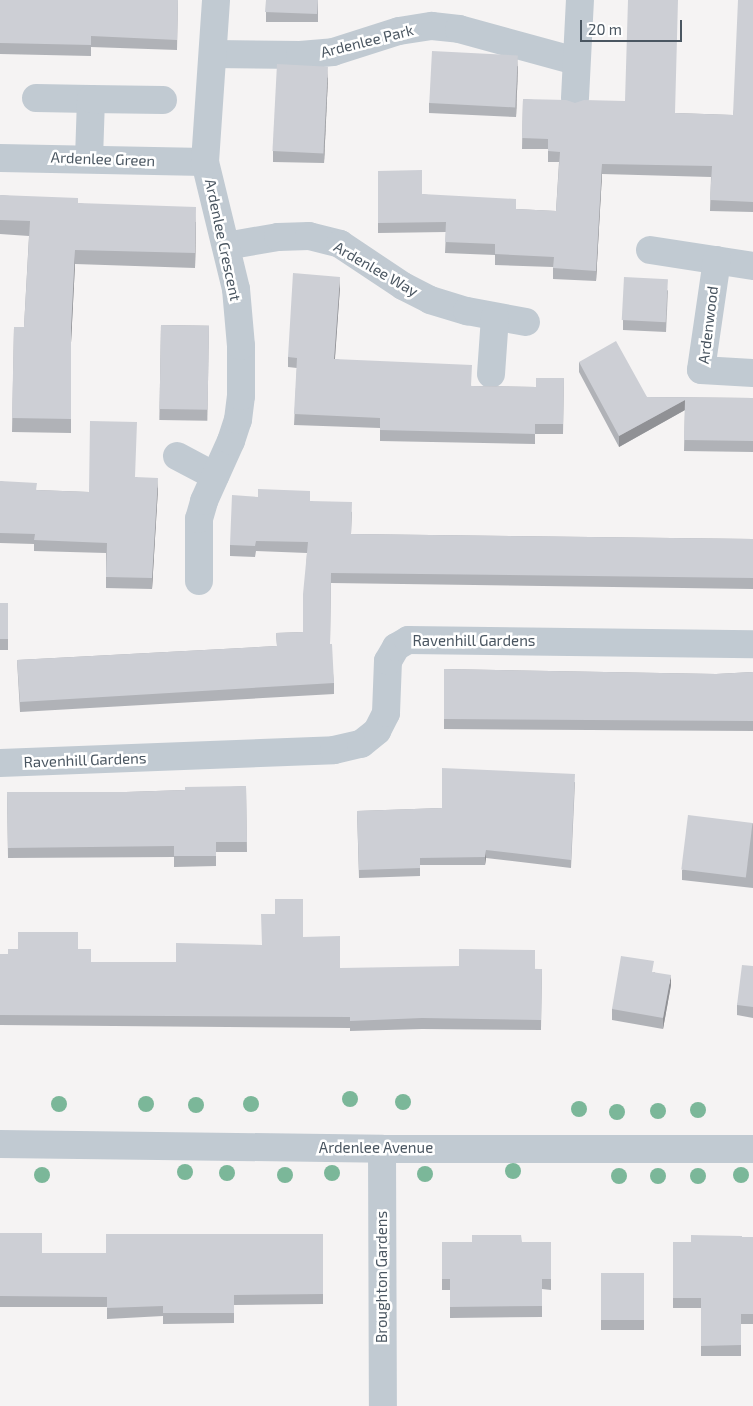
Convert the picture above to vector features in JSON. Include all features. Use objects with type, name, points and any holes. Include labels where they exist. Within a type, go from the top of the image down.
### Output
[{"type":"street","name":"Ardenlee Crescent","points":[[199,581],[199,519],[233,434],[241,396],[241,346],[236,289],[205,162],[216,0]]},
{"type":"street","points":[[575,98],[580,0]]},
{"type":"street","name":"Ardenlee Park","points":[[213,54],[275,56],[333,52],[399,31],[432,26],[468,32],[576,62]]},
{"type":"street","points":[[36,98],[162,100]]},
{"type":"street","points":[[89,159],[91,99]]},
{"type":"street","name":"Ardenlee Green","points":[[0,158],[205,162]]},
{"type":"street","name":"Ardenlee Way","points":[[226,246],[278,237],[309,236],[340,244],[403,286],[430,300],[495,317],[526,322]]},
{"type":"street","points":[[650,250],[753,266]]},
{"type":"street","name":"Ardenwood","points":[[716,260],[701,370],[753,373]]},
{"type":"street","points":[[492,374],[495,317]]},
{"type":"street","points":[[177,456],[215,476]]},
{"type":"street","name":"Ravenhill Gardens","points":[[0,763],[334,750],[361,744],[377,731],[386,713],[388,662],[396,647],[408,640],[753,644]]},
{"type":"street","name":"Ardenlee Avenue","points":[[0,1144],[382,1149],[753,1149]]},
{"type":"street","name":"Broughton Gardens","points":[[382,1149],[383,1406]]},
{"type":"building","points":[[0,0],[178,0],[177,40],[91,36],[91,45],[0,43]]},
{"type":"building","points":[[266,0],[318,0],[317,14],[265,12]]},
{"type":"building","points":[[628,0],[678,0],[675,113],[733,115],[738,0],[753,0],[753,202],[710,200],[712,166],[602,164],[596,271],[553,268],[554,257],[495,254],[495,244],[445,242],[446,222],[378,223],[378,171],[422,170],[422,194],[516,199],[516,209],[556,211],[560,152],[548,151],[548,139],[522,138],[523,99],[566,100],[575,103],[584,100],[625,101]]},
{"type":"building","points":[[432,51],[518,56],[515,107],[429,103]]},
{"type":"building","points":[[277,64],[328,67],[323,154],[272,151]]},
{"type":"building","points":[[0,195],[78,198],[78,203],[196,207],[195,253],[75,250],[71,328],[71,419],[12,418],[14,327],[24,327],[30,221],[0,220]]},
{"type":"building","points":[[293,273],[340,277],[334,359],[472,365],[471,386],[536,387],[536,378],[564,378],[563,424],[535,424],[535,434],[380,430],[380,418],[294,414],[297,358],[288,357]]},
{"type":"building","points":[[624,277],[668,279],[666,322],[622,320]]},
{"type":"building","points":[[161,325],[209,326],[208,410],[160,409]]},
{"type":"building","points":[[616,341],[647,397],[753,398],[753,441],[684,440],[685,400],[619,436],[579,362]]},
{"type":"building","points":[[90,421],[137,422],[135,477],[158,478],[152,578],[106,577],[107,543],[34,540],[35,534],[0,533],[0,481],[37,483],[36,490],[89,492]]},
{"type":"building","points":[[258,489],[310,491],[310,501],[352,502],[351,534],[753,539],[753,578],[331,573],[330,644],[332,644],[334,683],[20,702],[17,660],[277,646],[276,633],[303,632],[303,594],[308,542],[256,541],[255,546],[230,545],[232,495],[258,497]]},
{"type":"building","points":[[0,603],[8,603],[8,639],[0,639]]},
{"type":"building","points":[[444,669],[716,674],[753,672],[753,721],[444,719]]},
{"type":"building","points":[[442,768],[575,774],[571,860],[486,850],[485,857],[420,858],[420,868],[359,870],[357,811],[442,808]]},
{"type":"building","points":[[246,786],[247,842],[216,842],[216,856],[174,856],[174,846],[8,848],[7,792],[126,792],[185,790],[185,787]]},
{"type":"building","points":[[688,815],[753,823],[746,878],[681,870]]},
{"type":"building","points":[[275,899],[303,899],[303,937],[340,936],[340,968],[459,966],[459,949],[535,950],[535,969],[542,969],[541,1020],[422,1018],[350,1021],[350,1017],[0,1015],[0,954],[8,954],[8,949],[18,949],[18,932],[78,932],[78,949],[91,949],[91,962],[176,962],[176,943],[262,945],[261,914],[275,914]]},
{"type":"building","points":[[621,956],[654,961],[652,972],[671,975],[663,1018],[612,1009]]},
{"type":"building","points":[[742,965],[753,966],[753,1007],[737,1005]]},
{"type":"building","points":[[0,1233],[42,1233],[42,1253],[106,1253],[106,1234],[323,1234],[323,1294],[234,1295],[234,1313],[163,1313],[163,1306],[107,1308],[107,1297],[0,1296]]},
{"type":"building","points":[[472,1235],[521,1235],[522,1242],[551,1242],[551,1279],[542,1279],[542,1306],[450,1307],[450,1279],[442,1279],[442,1242],[472,1242]]},
{"type":"building","points":[[691,1235],[753,1237],[753,1314],[741,1314],[741,1345],[701,1346],[701,1298],[673,1298],[673,1242],[691,1242]]},
{"type":"building","points":[[601,1273],[644,1273],[644,1320],[601,1320]]}]
